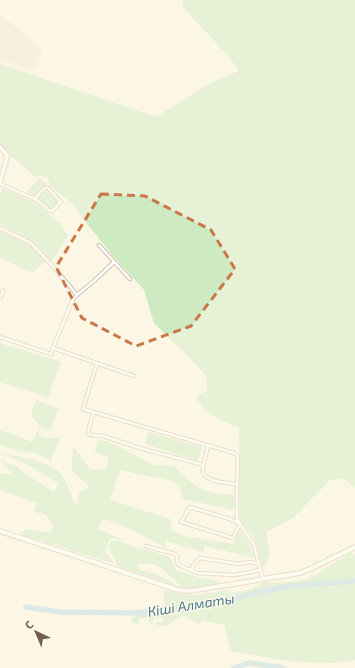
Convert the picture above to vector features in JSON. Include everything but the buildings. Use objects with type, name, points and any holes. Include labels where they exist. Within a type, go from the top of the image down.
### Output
[{"type":"main road","points":[[0,530],[175,589],[186,591],[300,573],[310,570],[355,547]]},
{"type":"street","points":[[0,146],[7,156],[0,184],[34,199],[52,211],[62,202],[48,188],[45,188],[34,199]]},
{"type":"street","points":[[0,228],[31,243],[50,263],[76,295]]},
{"type":"street","points":[[99,245],[130,279]]},
{"type":"street","points":[[0,337],[51,354],[73,299],[114,262]]},
{"type":"street","points":[[0,297],[4,290]]},
{"type":"street","points":[[53,348],[134,376]]},
{"type":"street","points":[[97,363],[83,410],[237,455],[237,519],[254,545],[263,579]]},
{"type":"street","points":[[94,413],[88,432],[90,435],[103,436],[143,449],[204,465]]},
{"type":"street","points":[[208,446],[202,471],[204,476],[210,480],[237,484]]},
{"type":"street","points":[[190,508],[233,520],[240,524],[233,538],[182,522],[190,508]]},
{"type":"street","points":[[146,546],[175,554],[177,556],[177,562],[180,565],[197,573],[234,575],[261,570]]},
{"type":"street","points":[[192,570],[193,565],[200,558],[239,564],[251,562],[259,564]]},
{"type":"highlighted area","points":[[101,194],[145,196],[211,230],[235,269],[191,326],[136,346],[82,318],[56,267]]},
{"type":"shaded area","points":[[0,14],[42,49],[33,71],[0,59]]},
{"type":"green space","points":[[184,0],[355,0],[355,488],[344,478],[330,480],[293,518],[266,532],[270,555],[264,569],[254,537],[240,519],[239,428],[211,415],[204,409],[196,398],[200,394],[208,391],[205,374],[154,323],[144,290],[113,256],[73,204],[51,187],[47,177],[34,176],[15,159],[7,155],[0,147],[0,64],[156,117],[211,83],[238,71],[229,57],[182,6]]},
{"type":"green space","points":[[40,178],[47,184],[35,196],[32,196],[27,191]]},
{"type":"green space","points":[[2,188],[38,204],[62,226],[68,236],[52,260],[49,259],[31,241],[0,224],[0,196]]},
{"type":"green space","points":[[45,189],[49,190],[59,202],[51,209],[38,200]]},
{"type":"green space","points":[[0,230],[30,245],[46,261],[33,272],[27,271],[0,257]]},
{"type":"green space","points":[[0,343],[61,362],[48,397],[0,382]]},
{"type":"green space","points":[[36,400],[58,408],[50,431],[41,427],[38,435],[47,438],[60,438],[51,461],[36,453],[21,452],[0,445],[0,430],[33,442],[40,426],[31,415]]},
{"type":"green space","points":[[148,432],[202,447],[198,461],[145,444]]},
{"type":"green space","points":[[98,439],[111,443],[154,465],[174,466],[189,480],[206,491],[234,495],[234,510],[183,499],[180,487],[173,481],[120,470],[110,500],[170,519],[171,530],[188,537],[233,544],[240,531],[248,542],[255,558],[205,546],[203,552],[166,541],[165,547],[127,528],[103,519],[97,529],[125,540],[110,538],[105,551],[115,564],[22,535],[24,529],[51,533],[53,525],[45,514],[34,512],[37,503],[0,490],[0,473],[13,475],[0,460],[18,467],[21,471],[54,492],[58,484],[28,465],[0,453],[42,462],[56,469],[65,481],[74,503],[78,504],[79,493],[90,487],[72,471],[73,447],[90,469],[107,470],[108,456],[95,452]]},
{"type":"green space","points":[[111,541],[121,541],[137,548],[170,557],[176,570],[203,579],[216,580],[219,582],[217,584],[200,588],[182,587],[161,568],[151,563],[138,564],[138,569],[158,575],[173,583],[175,586],[123,568],[116,564],[116,560],[108,548]]},
{"type":"green space","points":[[351,552],[355,556],[355,660],[308,663],[231,651],[224,625],[202,620],[199,625],[185,616],[178,618],[166,626],[156,625],[156,622],[163,623],[163,617],[153,619],[153,625],[151,625],[148,618],[139,618],[138,624],[131,622],[136,610],[164,606],[164,590],[182,594],[198,595],[227,590],[231,593],[252,589],[265,582],[278,583],[306,580]]},
{"type":"waterway","name":"Кіші Алматы","points":[[26,607],[59,612],[147,613],[188,608],[283,587],[355,581]]},
{"type":"waterway","points":[[234,668],[249,663],[283,668]]}]
